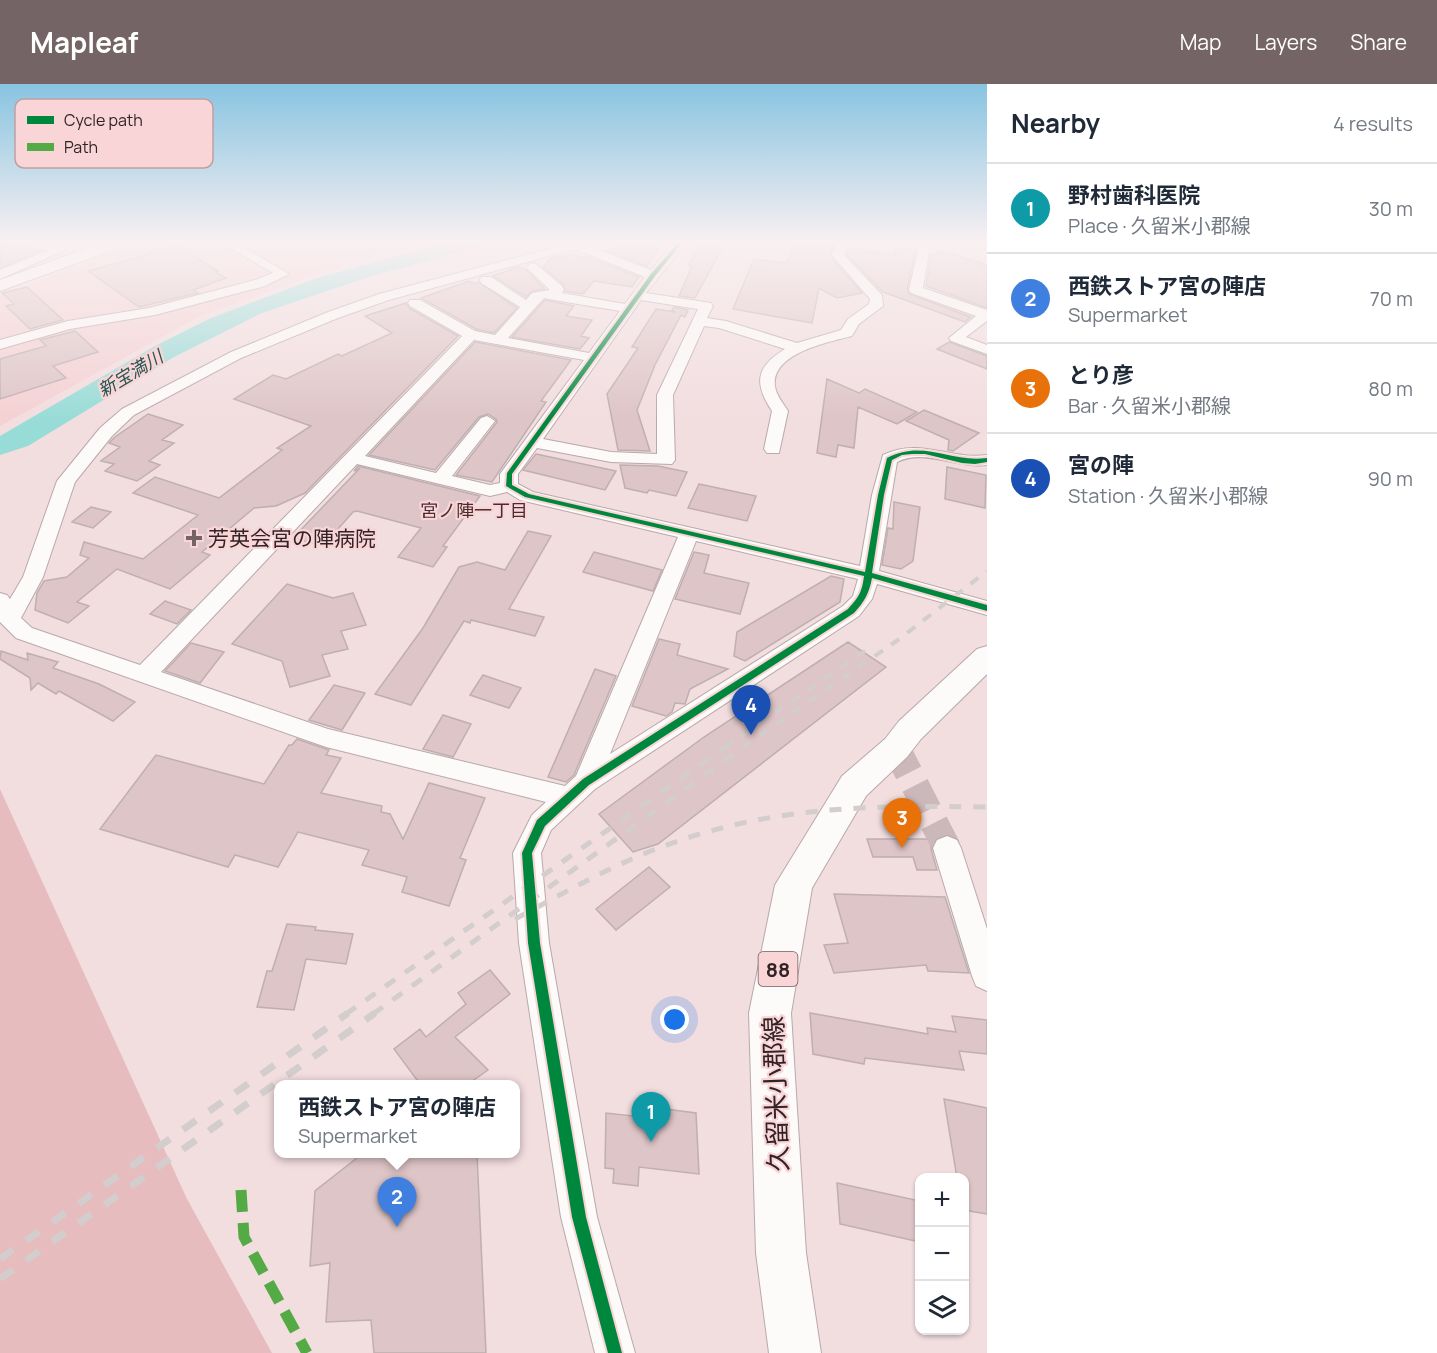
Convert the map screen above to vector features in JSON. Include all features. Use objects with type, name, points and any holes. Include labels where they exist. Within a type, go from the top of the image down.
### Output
[{"type":"main road","name":"久留米小郡線","points":[[795,1353],[781,1253],[770,1013],[795,885],[854,786],[896,748],[910,730],[987,656]]},
{"type":"street","points":[[0,345],[68,325],[150,312],[187,302]]},
{"type":"street","points":[[371,302],[333,315],[236,355],[128,412],[106,432],[66,481],[33,577],[4,610],[24,633],[326,738],[577,789]]},
{"type":"street","points":[[522,302],[528,306]]},
{"type":"street","points":[[498,340],[531,302]]},
{"type":"street","points":[[532,442],[611,457],[666,460],[665,395],[706,306],[624,302]]},
{"type":"street","points":[[773,449],[780,411],[770,395],[767,382],[776,362],[798,348],[847,333],[853,322],[876,306],[876,302]]},
{"type":"street","points":[[950,302],[986,315]]},
{"type":"street","points":[[415,303],[471,335],[594,358]]},
{"type":"street","points":[[509,486],[509,474],[633,303]]},
{"type":"street","points":[[986,315],[956,338],[987,350]]},
{"type":"street","points":[[699,321],[721,324],[798,348]]},
{"type":"street","points":[[144,675],[471,335]]},
{"type":"street","points":[[440,479],[488,421]]},
{"type":"street","points":[[615,1353],[579,1217],[534,943],[527,853],[541,823],[577,789],[851,611],[862,599],[869,575],[889,459],[896,454],[910,452],[969,461],[987,460]]},
{"type":"street","points":[[353,458],[490,490],[509,486],[526,496],[869,575],[987,608]]},
{"type":"street","points":[[577,789],[689,534]]},
{"type":"street","points":[[947,848],[987,976]]},
{"type":"shaded area","points":[[0,302],[238,302],[202,315],[0,426]]},
{"type":"shaded area","points":[[0,789],[187,1199],[272,1353],[0,1353]]},
{"type":"building","points":[[12,302],[44,302],[63,320],[30,329],[6,306],[14,304]]},
{"type":"building","points":[[132,302],[159,302],[139,307]]},
{"type":"building","points":[[428,302],[508,302],[517,308],[494,333],[476,329]]},
{"type":"building","points":[[543,302],[574,306],[566,316],[592,320],[581,336],[589,338],[580,349],[512,337]]},
{"type":"building","points":[[736,302],[816,302],[812,323],[733,309]]},
{"type":"building","points":[[911,302],[931,302],[971,317],[965,322]]},
{"type":"building","points":[[971,302],[987,302],[987,308]]},
{"type":"building","points":[[406,303],[409,308],[458,336],[305,493],[276,506],[254,508],[202,552],[210,555],[170,589],[117,569],[77,602],[89,606],[68,623],[35,610],[37,593],[44,581],[67,577],[89,558],[80,555],[84,542],[143,559],[198,515],[133,493],[155,477],[219,498],[282,450],[277,448],[311,426],[234,399],[273,375],[286,379],[338,354],[342,356],[392,333],[365,316]]},
{"type":"building","points":[[674,307],[688,310],[685,317],[681,315],[655,365],[637,410],[650,451],[618,450],[607,394],[638,348],[632,347],[656,309],[675,312],[672,310]]},
{"type":"building","points":[[75,331],[98,352],[53,366],[66,378],[0,399],[0,359],[46,346],[40,340]]},
{"type":"building","points":[[475,342],[571,360],[541,401],[546,402],[492,482],[456,475],[497,422],[488,414],[479,417],[435,470],[369,455]]},
{"type":"building","points":[[949,342],[987,356],[987,369],[937,349]]},
{"type":"building","points":[[827,379],[859,393],[865,389],[917,412],[897,424],[858,407],[854,448],[838,445],[836,457],[817,453]]},
{"type":"building","points":[[924,410],[979,433],[953,451],[948,450],[949,440],[906,421]]},
{"type":"building","points":[[148,414],[183,425],[162,440],[174,443],[149,461],[160,465],[137,481],[105,471],[114,464],[101,461],[120,447],[109,443]]},
{"type":"building","points":[[536,454],[616,471],[605,490],[523,470]]},
{"type":"building","points":[[620,465],[658,466],[687,472],[676,496],[649,490],[647,493],[625,488]]},
{"type":"building","points":[[358,466],[480,496],[443,546],[447,547],[433,567],[398,557],[421,528],[357,511],[353,512],[323,546],[293,538],[360,468],[354,471]]},
{"type":"building","points":[[947,467],[986,475],[985,508],[945,499]]},
{"type":"building","points":[[699,484],[756,496],[747,521],[688,508]]},
{"type":"building","points":[[894,502],[920,507],[913,561],[901,569],[882,565],[888,528],[893,529]]},
{"type":"building","points":[[91,507],[111,512],[93,528],[72,522]]},
{"type":"building","points":[[528,531],[551,536],[509,609],[544,617],[535,636],[471,620],[470,623],[464,621],[411,705],[375,694],[423,628],[459,567],[477,562],[505,570]]},
{"type":"building","points":[[594,552],[662,570],[653,591],[583,572]]},
{"type":"building","points":[[694,552],[709,555],[704,573],[749,583],[740,614],[675,599]]},
{"type":"building","points":[[831,576],[844,579],[840,602],[745,661],[734,656],[737,632]]},
{"type":"building","points":[[287,584],[333,598],[353,593],[366,625],[341,631],[348,649],[322,655],[330,676],[290,687],[282,661],[232,644]]},
{"type":"building","points":[[165,601],[191,610],[177,624],[150,614]]},
{"type":"building","points":[[659,639],[680,644],[677,655],[728,669],[690,689],[685,704],[675,703],[672,712],[666,716],[632,706]]},
{"type":"building","points":[[848,642],[886,667],[658,844],[633,852],[599,814],[704,737]]},
{"type":"building","points":[[191,643],[224,652],[200,683],[165,671]]},
{"type":"building","points":[[1,651],[28,660],[27,653],[58,662],[53,668],[99,684],[135,702],[113,721],[59,691],[56,694],[38,683],[31,690],[30,678],[0,659]]},
{"type":"building","points":[[595,669],[616,676],[574,775],[566,782],[548,777]]},
{"type":"building","points":[[483,675],[521,688],[509,708],[470,695]]},
{"type":"building","points":[[334,685],[365,693],[342,730],[309,720]]},
{"type":"building","points":[[443,715],[471,724],[453,757],[423,749]]},
{"type":"building","points":[[297,739],[329,750],[326,755],[341,758],[321,793],[382,806],[381,812],[390,814],[403,839],[429,783],[485,798],[460,858],[466,860],[449,906],[402,892],[407,877],[362,865],[369,850],[298,832],[278,867],[235,855],[228,867],[100,829],[156,755],[264,784],[289,745]]},
{"type":"building","points":[[867,839],[931,839],[931,849],[937,870],[917,870],[913,857],[873,857]]},
{"type":"building","points":[[649,867],[670,887],[616,930],[596,909]]},
{"type":"building","points":[[834,894],[945,897],[969,973],[928,971],[926,965],[834,973],[824,945],[848,943]]},
{"type":"building","points":[[287,924],[353,934],[346,964],[306,959],[294,1010],[257,1007],[267,971],[272,971]]},
{"type":"building","points":[[490,970],[510,994],[455,1037],[488,1070],[474,1080],[417,1080],[394,1049],[420,1029],[426,1037],[466,1004],[458,993]]},
{"type":"building","points":[[810,1013],[928,1034],[927,1028],[956,1032],[952,1016],[987,1020],[987,1054],[959,1051],[964,1070],[865,1058],[864,1064],[813,1054]]},
{"type":"building","points":[[944,1099],[987,1108],[987,1214],[969,1211],[969,1173],[956,1173]]},
{"type":"building","points":[[642,1106],[696,1113],[699,1174],[639,1167],[638,1186],[613,1183],[614,1169],[605,1168],[606,1113],[642,1117]]},
{"type":"building","points":[[357,1158],[477,1158],[486,1353],[374,1353],[371,1320],[326,1322],[330,1263],[310,1266],[315,1191]]},
{"type":"building","points":[[837,1183],[915,1200],[915,1241],[840,1224]]},
{"type":"waterway","name":"新宝満川","points":[[0,446],[17,440],[186,340],[219,323],[270,302]]},
{"type":"tunnel","points":[[896,748],[947,848]]},
{"type":"railway","points":[[743,747],[898,640],[987,571]]},
{"type":"railway","points":[[725,747],[871,647]]},
{"type":"railway","points":[[346,1014],[727,746]]},
{"type":"railway","points":[[373,1014],[745,746]]},
{"type":"railway","points":[[515,919],[593,877],[641,855],[727,827],[769,818],[854,808],[987,807]]},
{"type":"railway","points":[[0,1259],[348,1013]]},
{"type":"railway","points":[[281,1080],[375,1013]]},
{"type":"railway","points":[[0,1279],[274,1085]]},
{"type":"marked path","points":[[241,1190],[244,1237],[307,1353]]},
{"type":"cycle path","points":[[633,302],[509,474],[509,486],[527,496],[869,575],[987,608]]},
{"type":"cycle path","points":[[615,1353],[579,1217],[534,943],[527,853],[541,823],[586,782],[851,611],[862,599],[866,590],[889,459],[901,453],[925,452],[962,461],[987,460]]},
{"type":"place","name":"芳英会宮の陣病院","points":[[194,538]]},
{"type":"place","name":"宮の陣","points":[[751,735]]},
{"type":"place","name":"とり彦","points":[[902,848]]},
{"type":"place","name":"野村歯科医院","points":[[651,1142]]},
{"type":"place","name":"西鉄ストア宮の陣店","points":[[397,1227]]},
{"type":"district","name":"宮ノ陣一丁目","points":[[474,510]]}]
